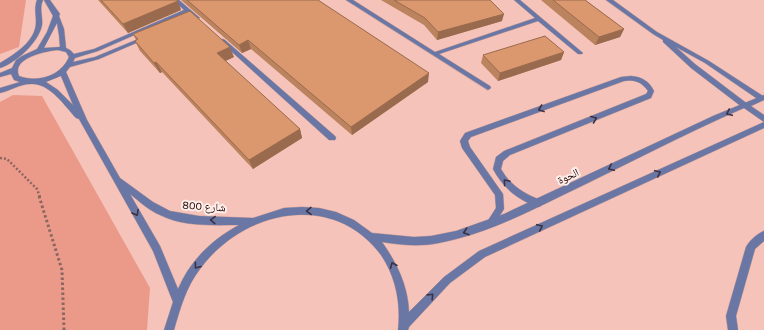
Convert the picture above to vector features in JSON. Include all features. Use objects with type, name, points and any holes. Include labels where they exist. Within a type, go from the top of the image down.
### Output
[{"type":"street","points":[[0,66],[20,52],[34,36],[40,23],[37,7],[40,0]]},
{"type":"street","points":[[46,0],[57,14],[62,30],[63,49]]},
{"type":"street","points":[[176,0],[201,22]]},
{"type":"street","points":[[348,0],[488,88]]},
{"type":"street","points":[[517,0],[580,53]]},
{"type":"street","points":[[609,0],[656,33],[707,62],[763,98]]},
{"type":"street","points":[[65,69],[72,57],[96,50],[188,10]]},
{"type":"street","points":[[39,51],[50,32],[57,14]]},
{"type":"street","points":[[188,20],[195,16]]},
{"type":"street","points":[[434,54],[539,19]]},
{"type":"street","points":[[656,33],[693,66],[764,119]]},
{"type":"street","points":[[0,90],[26,82],[38,81],[55,75],[65,69],[97,58],[153,34]]},
{"type":"street","points":[[219,38],[332,138]]},
{"type":"street","points":[[0,75],[14,70],[20,60],[39,51],[52,48],[63,49],[71,53],[72,57]]},
{"type":"street","name":"شارع 800","points":[[65,69],[83,120],[157,249],[177,300]]},
{"type":"street","points":[[14,70],[16,78],[26,82]]},
{"type":"street","points":[[491,222],[500,209],[499,194],[466,148],[464,141],[468,136],[623,79],[632,78],[646,84],[651,90],[649,96],[507,153],[499,159],[497,169],[510,186],[522,196],[538,203]]},
{"type":"street","name":"شارع 800","points":[[38,81],[51,88],[83,120]]},
{"type":"street","name":"الحوة","points":[[373,236],[405,241],[437,239],[468,232],[538,203],[745,105],[763,98]]},
{"type":"street","points":[[404,327],[447,280],[482,254],[764,125]]},
{"type":"street","name":"شارع 800","points":[[117,179],[152,205],[167,214],[185,219],[252,222]]},
{"type":"street","points":[[169,330],[177,300],[196,266],[222,240],[252,222],[284,212],[317,211],[347,220],[373,236],[391,260],[402,290],[404,327]]},
{"type":"street","points":[[733,330],[732,316],[752,246],[764,236]]},
{"type":"path","points":[[0,158],[7,159],[38,189],[62,270],[64,330]]},
{"type":"shaded area","points":[[0,0],[26,0],[19,47],[0,54]]},
{"type":"shaded area","points":[[13,95],[42,96],[150,288],[147,330],[0,330],[0,102]]},
{"type":"building","points":[[101,0],[177,0],[178,1],[123,24]]},
{"type":"building","points":[[187,0],[318,0],[429,73],[351,127],[248,40],[239,45]]},
{"type":"building","points":[[394,0],[490,0],[504,14],[438,32],[425,18]]},
{"type":"building","points":[[553,0],[585,0],[624,29],[599,37]]},
{"type":"building","points":[[190,11],[230,47],[217,53],[300,129],[249,160],[156,62],[154,63],[135,41],[138,39],[133,34]]},
{"type":"building","points":[[545,36],[564,52],[500,73],[483,55]]}]
